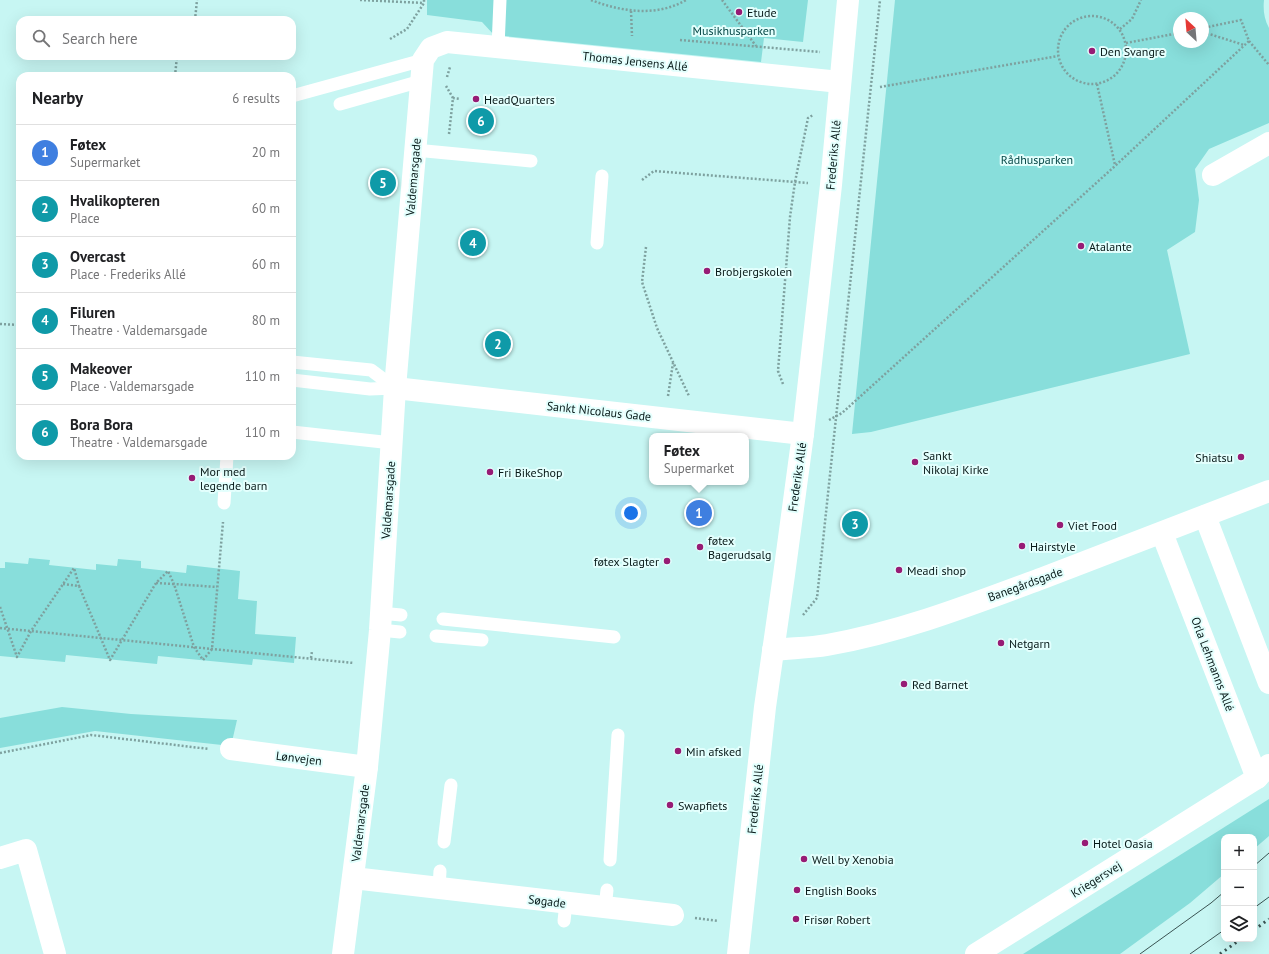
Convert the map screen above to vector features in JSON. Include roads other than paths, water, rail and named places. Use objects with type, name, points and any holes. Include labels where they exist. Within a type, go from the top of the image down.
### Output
[{"type":"street","name":"Frederiks Allé","points":[[738,954],[765,707],[803,434],[831,185],[848,0]]},
{"type":"street","name":"Thomas Jensens Allé","points":[[425,63],[447,42],[498,47],[839,92]]},
{"type":"street","name":"Valdemarsgade","points":[[343,954],[366,767],[376,665],[390,622],[392,444],[395,388],[415,150],[425,63]]},
{"type":"street","points":[[1213,175],[1269,143]]},
{"type":"street","name":"Sankt Nicolaus Gade","points":[[395,388],[803,434]]},
{"type":"street","name":"Banegårdsgade","points":[[773,650],[825,646],[893,630],[962,608],[1269,491]]},
{"type":"street","points":[[1205,516],[1269,683]]},
{"type":"street","name":"Orla Lehmanns Allé","points":[[1162,533],[1263,771]]},
{"type":"street","name":"Lønvejen","points":[[231,749],[366,767]]},
{"type":"street","name":"Kriegersvej","points":[[976,954],[1263,771]]},
{"type":"street","points":[[0,858],[26,850],[55,954]]},
{"type":"street","name":"Søgade","points":[[353,878],[439,880],[565,912],[606,899],[673,915]]},
{"type":"lane","points":[[498,47],[500,0]]},
{"type":"lane","points":[[296,95],[425,63]]},
{"type":"lane","points":[[340,104],[425,63]]},
{"type":"lane","points":[[415,150],[531,161]]},
{"type":"lane","points":[[597,243],[602,176]]},
{"type":"lane","points":[[296,362],[371,370],[395,388]]},
{"type":"lane","points":[[296,380],[370,389],[395,388]]},
{"type":"lane","points":[[296,432],[392,444]]},
{"type":"lane","points":[[224,503],[227,460]]},
{"type":"lane","points":[[444,620],[614,637]]},
{"type":"lane","points":[[436,636],[482,640]]},
{"type":"lane","points":[[610,860],[618,736]]},
{"type":"lane","points":[[444,842],[451,785]]},
{"type":"tram line","points":[[1257,863],[1269,853]]},
{"type":"tram line","points":[[1140,954],[1221,895]]},
{"type":"tram line","points":[[1257,906],[1269,897]]},
{"type":"tram line","points":[[1190,954],[1221,932]]},
{"type":"railway","points":[[1257,928],[1269,919]]},
{"type":"railway","points":[[1220,954],[1237,942]]},
{"type":"place","name":"Etude","points":[[739,12]]},
{"type":"place","name":"Den Svangre","points":[[1092,51]]},
{"type":"place","name":"HeadQuarters","points":[[476,99]]},
{"type":"place","name":"Bora Bora","points":[[481,121]]},
{"type":"place","name":"Makeover","points":[[383,183]]},
{"type":"place","name":"Filuren","points":[[473,243]]},
{"type":"place","name":"Atalante","points":[[1081,246]]},
{"type":"place","name":"Brobjergskolen","points":[[707,271]]},
{"type":"place","name":"Hvalikopteren","points":[[498,344]]},
{"type":"place","name":"Shiatsu","points":[[1241,457]]},
{"type":"place","name":"Sankt Nikolaj Kirke","points":[[915,462]]},
{"type":"place","name":"Fri BikeShop","points":[[490,472]]},
{"type":"place","name":"Mor med legende barn","points":[[192,478]]},
{"type":"place","name":"Føtex","points":[[699,513]]},
{"type":"place","name":"Overcast","points":[[855,524]]},
{"type":"place","name":"Viet Food","points":[[1060,525]]},
{"type":"place","name":"Hairstyle","points":[[1022,546]]},
{"type":"place","name":"føtex Bagerudsalg","points":[[700,547]]},
{"type":"place","name":"føtex Slagter","points":[[667,561]]},
{"type":"place","name":"Meadi shop","points":[[899,570]]},
{"type":"place","name":"Netgarn","points":[[1001,643]]},
{"type":"place","name":"Red Barnet","points":[[904,684]]},
{"type":"place","name":"Min afsked","points":[[678,751]]},
{"type":"place","name":"Swapfiets","points":[[670,805]]},
{"type":"place","name":"Hotel Oasia","points":[[1085,843]]},
{"type":"place","name":"Well by Xenobia","points":[[804,859]]},
{"type":"place","name":"English Books","points":[[797,890]]},
{"type":"place","name":"Frisør Robert","points":[[796,919]]},
{"type":"park label","name":"Musikhusparken","points":[[734,30]]},
{"type":"park label","name":"Rådhusparken","points":[[1037,159]]}]
